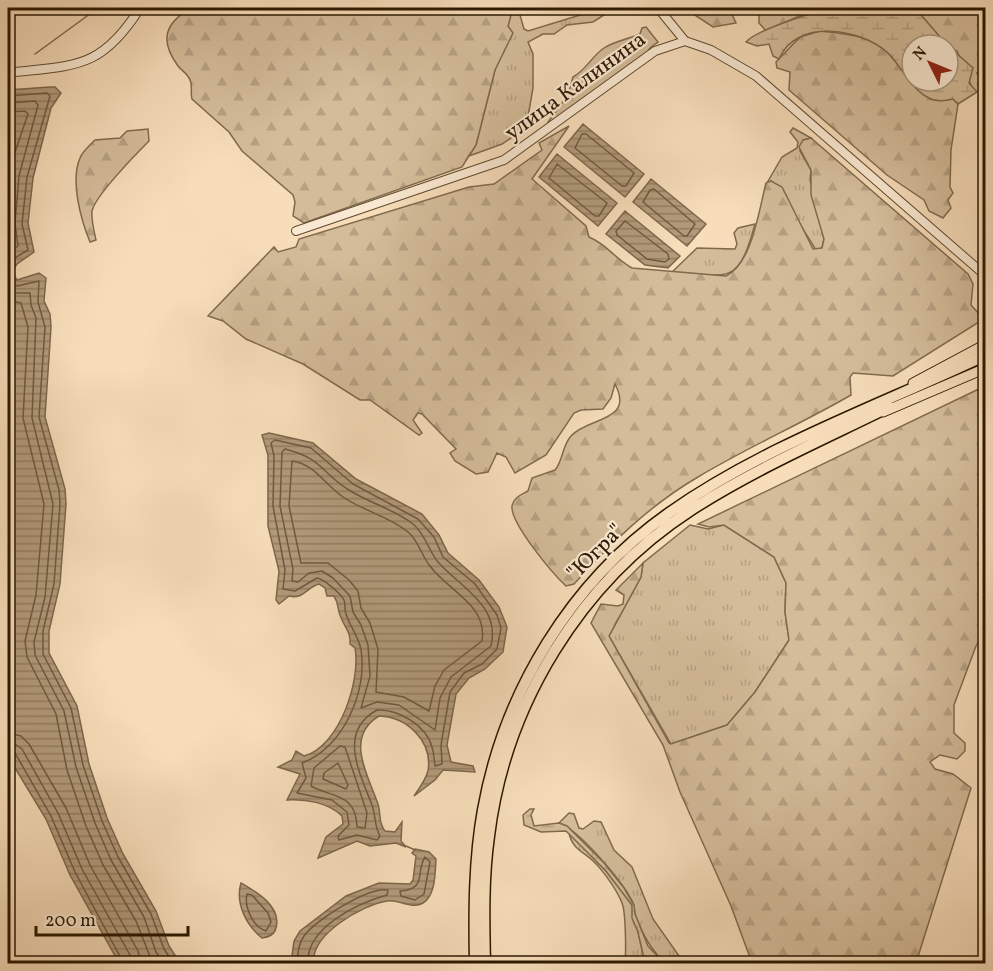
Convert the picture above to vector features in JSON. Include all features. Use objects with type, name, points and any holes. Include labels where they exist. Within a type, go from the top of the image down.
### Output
[{"type":"highway","name":"\"Югра\"","points":[[475,963],[477,859],[489,782],[501,741],[523,688],[560,621],[617,556],[668,514],[724,479],[986,357]]},
{"type":"highway","name":"\"Югра\"","points":[[485,963],[484,891],[493,808],[510,747],[540,675],[577,616],[625,562],[674,522],[731,486],[830,431]]},
{"type":"main road","points":[[830,431],[986,344]]},
{"type":"main road","points":[[830,431],[986,368]]},
{"type":"street","points":[[8,73],[80,64],[92,59],[113,44],[140,8]]},
{"type":"street","points":[[658,8],[685,41],[702,45],[726,58],[772,89],[986,276]]},
{"type":"street","name":"улица Калинина","points":[[296,231],[504,160],[655,51],[685,41]]},
{"type":"street","points":[[484,891],[489,963]]},
{"type":"green space","points":[[191,8],[513,8],[508,26],[513,33],[495,70],[476,145],[462,167],[304,223],[293,216],[295,202],[293,195],[242,151],[229,132],[192,99],[190,80],[172,57],[167,40],[170,26]]},
{"type":"green space","points":[[603,8],[615,8],[593,22],[567,25],[554,34],[543,34],[528,42],[533,54],[533,88],[526,128],[502,144],[469,156],[476,145],[495,70],[512,33],[508,26],[512,11],[520,15],[524,29],[528,31]]},
{"type":"green space","points":[[684,8],[729,8],[736,23],[713,27]]},
{"type":"green space","points":[[740,8],[831,8],[806,13],[766,31],[759,23],[759,15]]},
{"type":"green space","points":[[831,8],[915,8],[937,33],[900,33],[900,67],[887,52],[875,44],[845,33],[814,32],[800,37],[788,46],[779,59],[773,56],[769,44],[757,46],[746,42],[761,32],[799,17]]},
{"type":"green space","points":[[915,8],[985,8],[985,77],[977,73],[982,84],[981,90],[977,92],[973,90],[960,58],[960,33],[936,33]]},
{"type":"green space","points":[[646,27],[658,42],[644,56],[551,123],[548,122],[568,95],[573,77],[604,48],[640,34],[642,28]]},
{"type":"green space","points":[[820,31],[852,35],[871,41],[883,48],[900,68],[900,93],[924,93],[939,99],[953,99],[958,104],[951,150],[950,187],[953,193],[948,200],[951,208],[943,218],[929,211],[924,200],[887,175],[789,90],[790,72],[777,68],[776,62],[800,37]]},
{"type":"green space","points":[[960,57],[973,68],[969,83],[977,92],[958,104],[953,99],[940,101],[930,99],[921,93],[960,93]]},
{"type":"green space","points":[[569,126],[532,179],[586,226],[589,237],[632,268],[726,276],[735,270],[748,248],[766,183],[771,181],[782,187],[813,249],[822,248],[824,239],[811,195],[811,170],[799,147],[803,140],[811,138],[968,274],[973,284],[971,305],[981,316],[979,322],[893,376],[853,373],[850,377],[851,395],[680,488],[647,512],[574,584],[566,586],[525,536],[513,514],[512,506],[516,498],[528,491],[532,478],[555,470],[571,436],[614,412],[619,405],[620,396],[615,384],[611,398],[603,409],[581,410],[574,413],[546,455],[515,473],[506,457],[497,453],[488,472],[476,474],[455,461],[450,453],[456,449],[422,414],[418,413],[413,420],[422,433],[419,435],[370,400],[360,400],[303,364],[246,339],[223,321],[208,316],[274,247],[278,252],[296,247],[299,239],[469,187],[494,184],[542,150],[539,143]]},
{"type":"green space","points":[[793,128],[811,138],[803,140],[800,151],[811,170],[810,180],[824,239],[822,248],[816,250],[791,210],[786,195],[771,181],[767,183],[782,157],[797,148],[798,142],[790,132]]},
{"type":"green space","points":[[148,129],[149,141],[117,175],[95,204],[92,214],[96,240],[90,242],[80,212],[76,189],[77,167],[81,156],[95,140],[120,138],[127,131]]},
{"type":"green space","points":[[755,224],[743,258],[729,273],[707,275],[672,272],[697,248],[735,249],[737,244],[734,233],[738,228]]},
{"type":"green space","points":[[985,386],[985,639],[980,639],[976,646],[954,705],[954,733],[965,743],[965,751],[957,759],[940,755],[930,762],[935,769],[953,774],[971,788],[916,963],[752,963],[731,906],[680,792],[663,745],[591,623],[601,604],[618,606],[623,604],[624,595],[616,590],[643,563],[641,577],[609,636],[669,743],[727,725],[755,692],[789,640],[785,612],[786,583],[774,557],[724,525],[709,527],[698,524]]},
{"type":"green space","points":[[690,525],[708,529],[724,525],[774,557],[786,583],[785,612],[789,640],[755,692],[727,725],[671,744],[609,636],[641,577],[643,563]]},
{"type":"green space","points":[[530,809],[534,809],[531,815],[534,826],[559,823],[567,826],[604,863],[634,905],[635,914],[648,946],[664,963],[645,963],[638,932],[632,918],[632,905],[606,871],[566,831],[541,832],[524,825],[523,815]]},
{"type":"green space","points":[[569,813],[574,814],[579,828],[583,829],[594,821],[601,822],[614,850],[632,867],[653,919],[684,963],[664,963],[655,952],[639,924],[632,901],[618,880],[588,845],[559,823]]},
{"type":"green space","points":[[569,833],[606,871],[632,905],[645,963],[625,963],[626,942],[622,903],[605,875],[575,846]]},
{"type":"water","points":[[55,87],[61,93],[51,108],[33,178],[28,223],[34,252],[17,264],[12,271],[17,280],[39,273],[46,278],[44,301],[50,314],[45,417],[65,489],[66,504],[60,584],[49,631],[49,653],[77,706],[89,764],[107,818],[123,854],[156,911],[169,946],[180,963],[119,963],[70,875],[46,819],[12,763],[8,748],[8,90]]},
{"type":"water","points":[[583,124],[644,174],[625,197],[564,147]]},
{"type":"water","points":[[557,154],[617,203],[598,226],[539,177]]},
{"type":"water","points":[[651,179],[706,224],[687,246],[633,202]]},
{"type":"water","points":[[625,211],[680,256],[668,268],[645,265],[606,234]]},
{"type":"water","points":[[269,433],[313,443],[356,479],[422,514],[439,535],[448,553],[479,580],[499,607],[507,627],[503,652],[485,669],[469,678],[456,694],[447,745],[451,762],[473,766],[475,772],[443,770],[435,780],[414,796],[428,771],[426,750],[416,733],[399,721],[379,716],[368,725],[363,735],[362,757],[378,804],[381,825],[385,831],[395,832],[402,822],[401,841],[406,847],[396,843],[370,846],[357,841],[318,858],[326,837],[343,824],[342,816],[330,807],[316,802],[287,800],[300,774],[278,767],[292,760],[296,751],[304,756],[317,750],[338,726],[351,694],[356,661],[355,648],[350,644],[337,601],[334,596],[327,596],[325,588],[319,584],[301,595],[289,596],[279,604],[276,600],[279,571],[268,526],[268,455],[262,435]]},
{"type":"water","points":[[415,849],[429,852],[436,859],[434,883],[430,895],[423,903],[410,905],[387,901],[364,908],[329,932],[315,952],[314,963],[291,963],[294,941],[300,931],[346,896],[379,883],[410,884],[413,880],[416,856],[412,853]]},
{"type":"water","points":[[241,883],[260,895],[271,906],[277,920],[276,928],[271,935],[262,938],[251,927],[241,906]]},
{"type":"waterway","points":[[35,54],[98,8]]},
{"type":"waterway","points":[[406,846],[415,850]]}]
